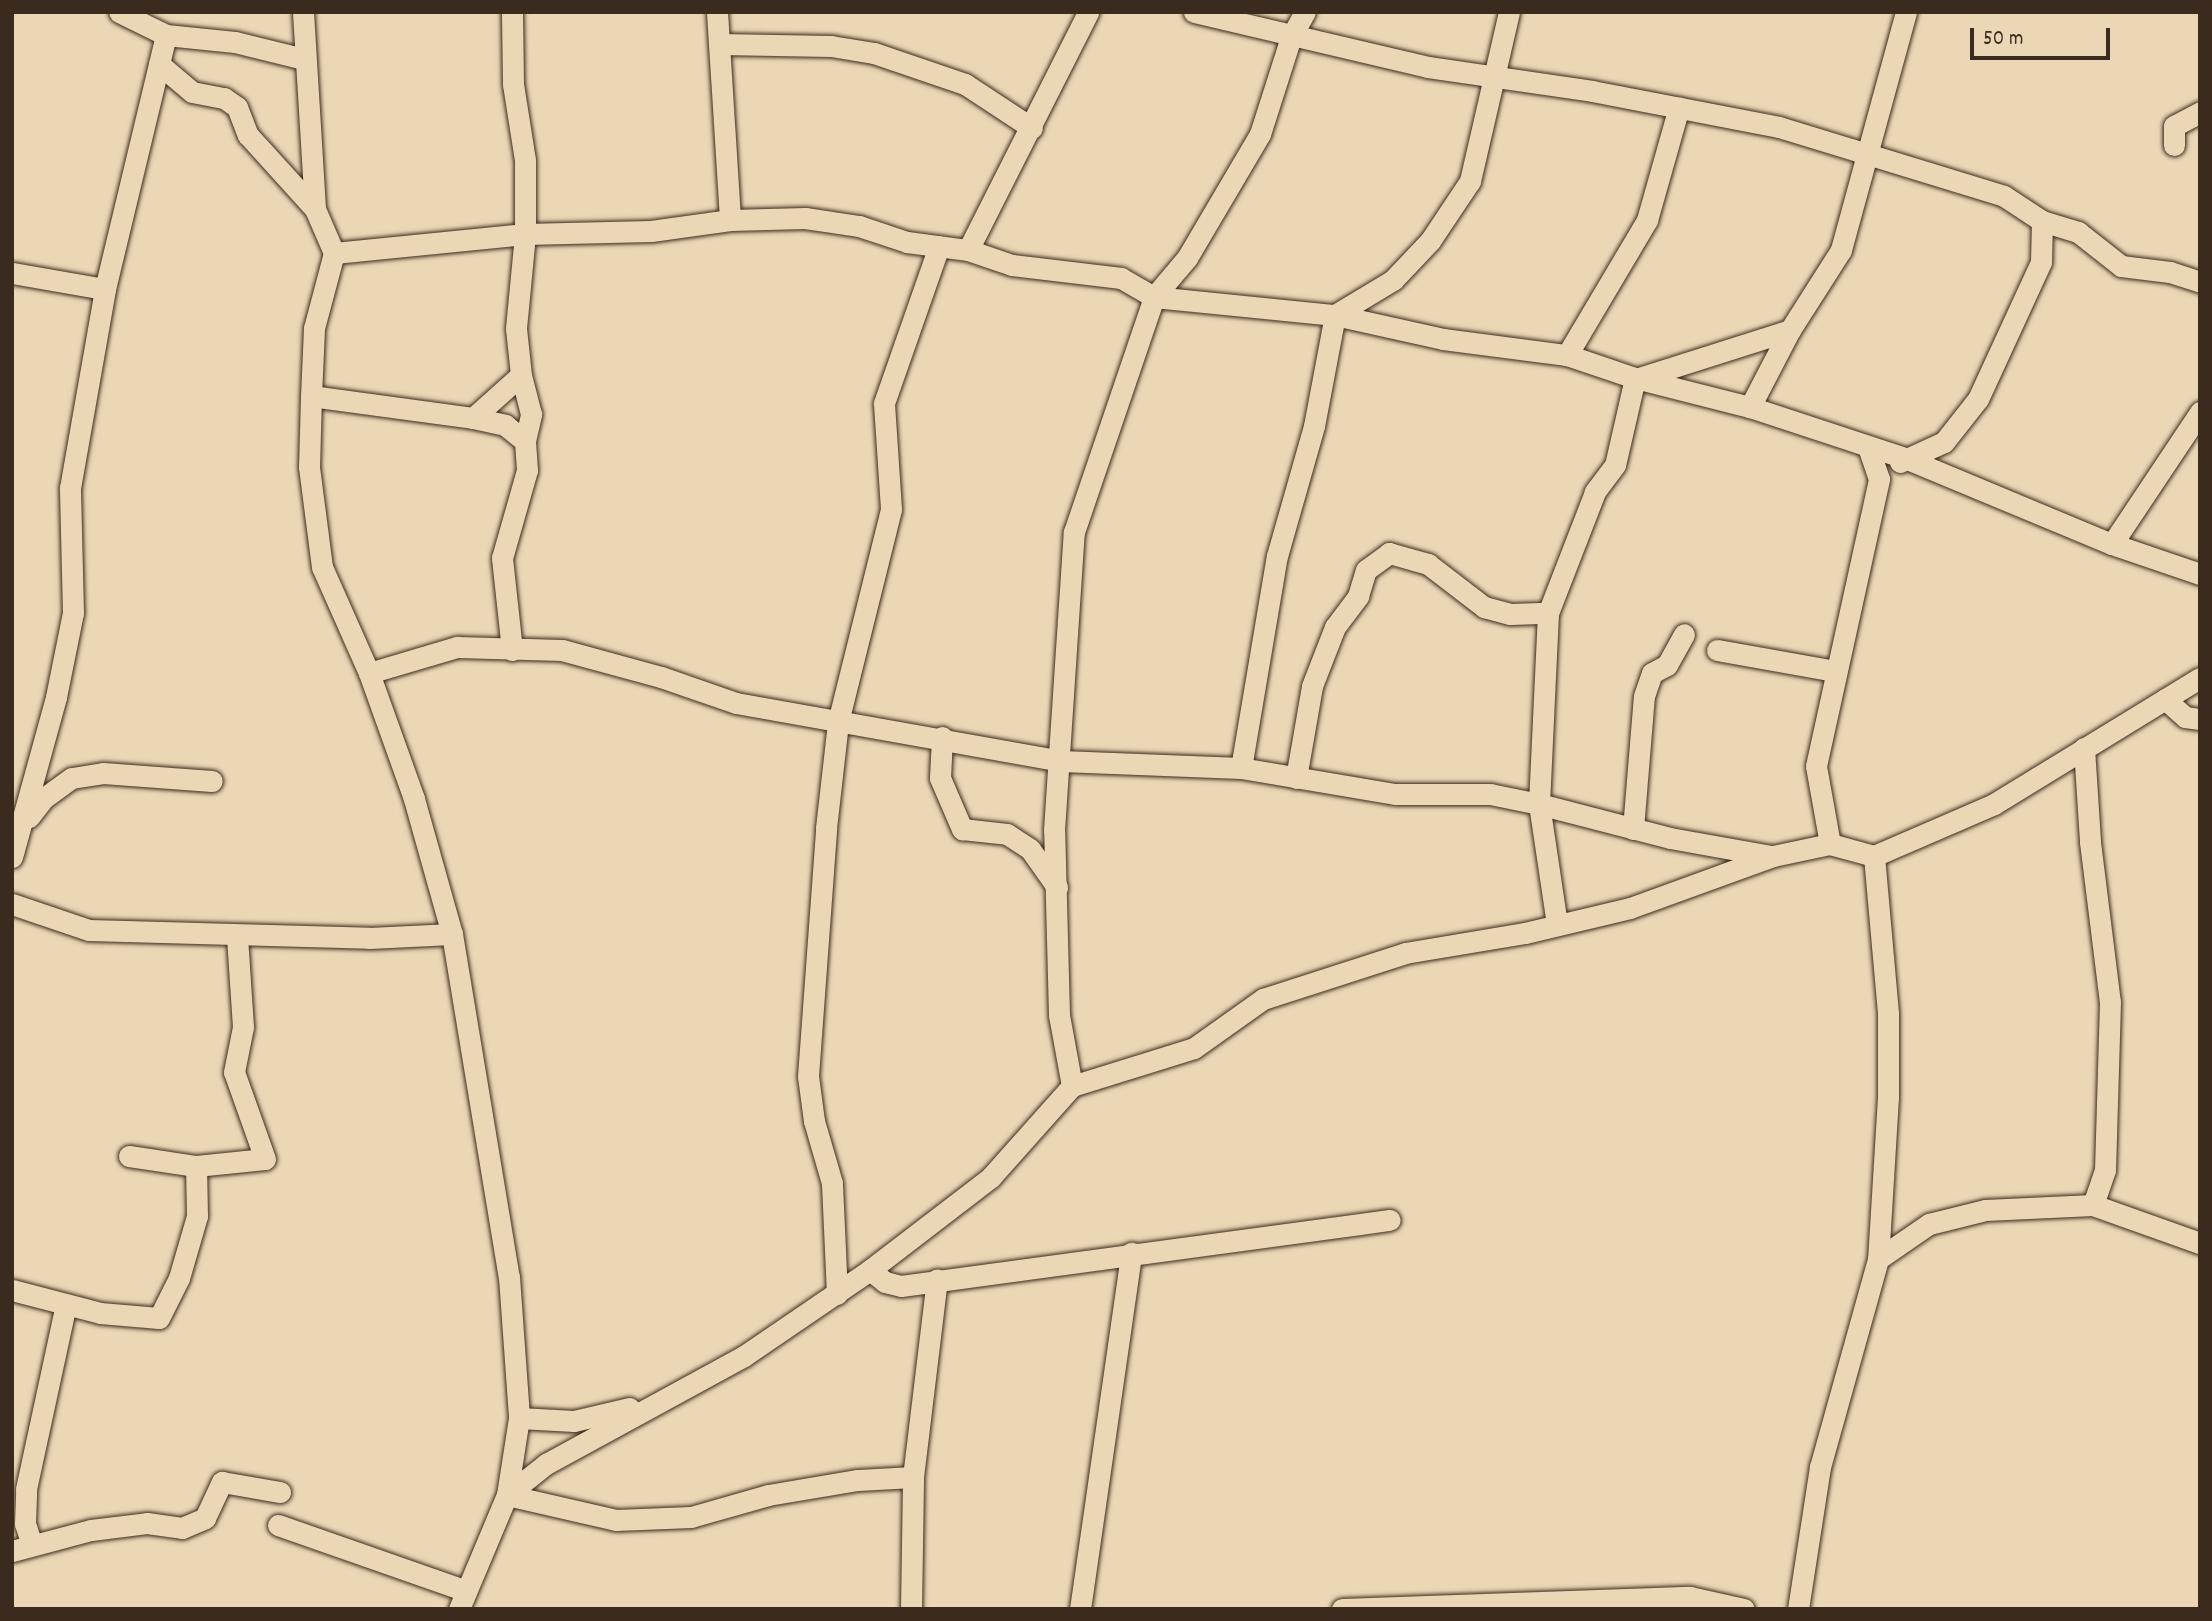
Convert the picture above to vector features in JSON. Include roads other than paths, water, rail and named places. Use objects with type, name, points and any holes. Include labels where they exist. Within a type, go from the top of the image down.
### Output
[{"type":"street","points":[[119,12],[166,36],[236,42],[304,59]]},
{"type":"street","points":[[303,12],[315,209]]},
{"type":"street","points":[[512,12],[513,84],[525,160],[525,234],[516,328],[521,375],[531,414],[525,441],[527,470],[502,558],[512,650]]},
{"type":"street","points":[[717,12],[730,220]]},
{"type":"street","points":[[968,250],[1032,128],[1088,12]]},
{"type":"street","points":[[1194,12],[1428,68],[1492,75],[1779,127],[2004,196],[2042,221],[2078,232],[2121,267],[2170,272],[2200,282]]},
{"type":"street","points":[[1072,1086],[1059,1015],[1054,830],[1061,761],[1074,532],[1154,298],[1187,258],[1261,134],[1291,37],[1305,12]]},
{"type":"street","points":[[1241,768],[1277,556],[1314,426],[1335,315],[1393,280],[1430,240],[1470,181],[1492,75],[1509,12]]},
{"type":"street","points":[[1750,407],[1790,330],[1841,250],[1906,12]]},
{"type":"street","points":[[12,857],[18,823],[73,612],[70,488],[105,289],[166,36]]},
{"type":"street","points":[[719,44],[831,46],[874,53],[965,84],[1032,128]]},
{"type":"street","points":[[159,65],[192,92],[225,98],[237,107],[248,135],[315,209],[334,253],[314,328],[311,396],[309,467],[322,567],[369,673],[414,799],[452,934],[509,1277],[519,1418],[507,1495],[463,1600],[278,1525]]},
{"type":"street","points":[[1567,355],[1647,220],[1679,107]]},
{"type":"street","points":[[2175,145],[2174,126],[2200,112]]},
{"type":"street","points":[[334,253],[525,234],[651,231],[730,220],[805,218],[968,250],[1012,265],[1121,278],[1154,298],[1335,315],[1443,339],[1567,355],[1635,378],[1750,407],[1869,450],[1905,458],[2112,544],[2200,575]]},
{"type":"street","points":[[1879,479],[1905,458],[1944,442],[1978,399],[2041,262],[2042,221]]},
{"type":"street","points":[[837,1294],[832,1183],[814,1121],[808,1076],[826,828],[838,722],[891,509],[884,403],[939,246]]},
{"type":"street","points":[[12,274],[105,289]]},
{"type":"street","points":[[1635,378],[1790,330]]},
{"type":"street","points":[[473,418],[521,375]]},
{"type":"street","points":[[1557,925],[1539,804],[1548,613],[1594,492],[1615,465],[1635,378]]},
{"type":"street","points":[[311,396],[473,418],[505,425],[525,441]]},
{"type":"street","points":[[2112,544],[2200,412]]},
{"type":"street","points":[[1830,844],[1816,766],[1879,479],[1869,450]]},
{"type":"street","points":[[1296,778],[1312,686],[1335,628],[1359,596],[1366,570],[1389,553],[1428,564],[1484,607],[1510,614],[1548,613]]},
{"type":"street","points":[[1633,829],[1644,696],[1652,673],[1667,665],[1684,634]]},
{"type":"street","points":[[369,673],[457,647],[562,650],[661,677],[736,703],[838,722],[942,737],[1061,761],[1241,768],[1395,794],[1490,794],[1633,829],[1773,856]]},
{"type":"street","points":[[1717,650],[1835,671]]},
{"type":"street","points":[[507,1495],[546,1464],[651,1403],[744,1356],[837,1294],[991,1177],[1072,1086],[1194,1048],[1263,999],[1405,953],[1557,925],[1630,908],[1773,856],[1830,844],[1874,856],[1994,804],[2200,678]]},
{"type":"street","points":[[2165,699],[2185,717],[2200,719]]},
{"type":"street","points":[[942,737],[940,778],[962,828],[1007,834],[1030,849],[1057,887]]},
{"type":"street","points":[[2084,748],[2090,842],[2110,1002],[2105,1170],[2093,1205]]},
{"type":"street","points":[[18,823],[44,798],[72,778],[103,773],[212,781]]},
{"type":"street","points":[[1798,1609],[1820,1467],[1878,1259],[1888,1097],[1888,1014],[1874,856]]},
{"type":"street","points":[[12,904],[89,930],[369,939],[452,934]]},
{"type":"street","points":[[129,1156],[196,1166],[265,1159],[234,1072],[243,1027],[237,936]]},
{"type":"street","points":[[12,1290],[100,1313],[159,1318],[179,1278],[197,1216],[196,1166]]},
{"type":"street","points":[[1878,1259],[1929,1224],[1974,1213],[2093,1205],[2200,1243]]},
{"type":"street","points":[[870,1270],[885,1282],[901,1286],[937,1279],[1390,1220]]},
{"type":"street","points":[[1080,1609],[1131,1253]]},
{"type":"street","points":[[911,1609],[913,1477],[937,1279]]},
{"type":"street","points":[[66,1304],[26,1489],[22,1548],[91,1530],[147,1523],[182,1528],[205,1518],[222,1482],[280,1492]]},
{"type":"street","points":[[519,1418],[574,1421],[651,1403]]},
{"type":"street","points":[[507,1495],[616,1520],[691,1517],[768,1495],[858,1480],[913,1477]]},
{"type":"street","points":[[1342,1609],[1603,1605],[1690,1597],[1744,1609]]}]
